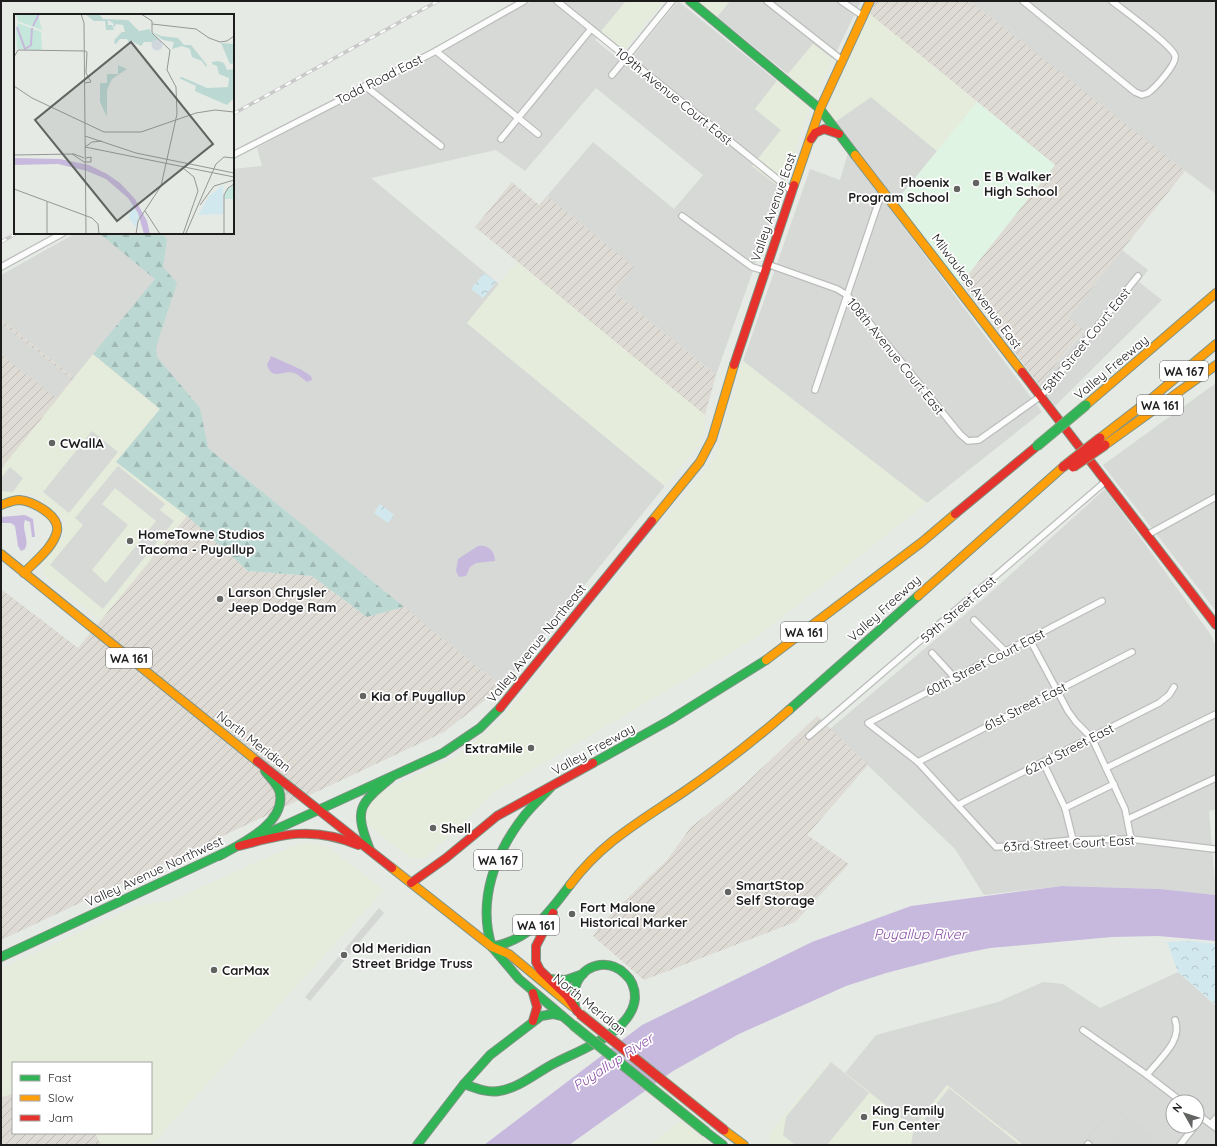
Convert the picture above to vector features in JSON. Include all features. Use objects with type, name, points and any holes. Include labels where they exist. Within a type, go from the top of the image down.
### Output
[{"type":"main road","name":"Milwaukee Avenue East","points":[[690,1],[820,109],[883,189],[1216,625]]},
{"type":"main road","name":"Valley Avenue East","points":[[715,426],[740,344],[820,109],[870,1]]},
{"type":"main road","points":[[808,144],[819,130],[828,130],[840,134]]},
{"type":"main road","name":"Valley Freeway","points":[[551,787],[677,716],[756,667],[922,542],[1086,405],[1216,293]]},
{"type":"main road","name":"Valley Freeway","points":[[568,887],[589,861],[628,827],[684,792],[763,733],[1015,510],[1102,442],[1216,344]]},
{"type":"main road","name":"WA 161","points":[[1102,442],[1216,365]]},
{"type":"main road","name":"Valley Avenue Northeast","points":[[319,809],[391,778],[443,753],[480,728],[494,715],[700,462],[706,451],[715,426]]},
{"type":"main road","points":[[1,505],[17,500],[29,502],[53,518],[57,524],[57,532],[52,540],[24,573]]},
{"type":"main road","name":"North Meridian","points":[[1,554],[411,884],[492,947],[509,954],[744,1145]]},
{"type":"main road","points":[[219,856],[261,831],[276,814],[279,806],[280,792],[257,760]]},
{"type":"main road","points":[[370,851],[360,827],[360,812],[367,798],[391,778]]},
{"type":"main road","name":"WA 161","points":[[411,884],[446,858],[461,844],[497,816],[524,799],[551,787]]},
{"type":"main road","name":"WA 167","points":[[492,947],[487,936],[486,904],[495,868],[503,848],[523,817],[551,787]]},
{"type":"main road","name":"Valley Avenue Northwest","points":[[1,957],[319,809]]},
{"type":"main road","points":[[239,846],[291,833],[308,831],[333,835],[370,851]]},
{"type":"main road","points":[[568,887],[544,928],[536,946],[536,962],[540,970],[567,996],[579,1012]]},
{"type":"main road","name":"WA 161","points":[[492,947],[506,946],[521,938],[549,911],[568,887]]},
{"type":"main road","name":"North Meridian","points":[[492,947],[503,963],[570,1023],[724,1145]]},
{"type":"main road","points":[[464,1084],[492,1092],[511,1088],[552,1064],[598,1042],[610,1034],[632,1009],[635,995],[632,981],[622,970],[609,965],[595,966],[566,982],[557,982],[548,979]]},
{"type":"main road","points":[[579,1012],[573,998],[574,990],[582,974]]},
{"type":"main road","points":[[527,1028],[535,1017],[537,1010],[536,998],[532,990]]},
{"type":"main road","points":[[417,1145],[464,1084],[490,1055],[541,1016],[547,1014],[558,1015],[570,1023]]},
{"type":"street","name":"Todd Road East","points":[[234,154],[436,51],[524,1]]},
{"type":"street","name":"109th Avenue Court East","points":[[557,1],[792,191]]},
{"type":"street","points":[[612,75],[672,1]]},
{"type":"street","points":[[767,1],[842,61]]},
{"type":"street","points":[[841,1],[863,16]]},
{"type":"street","points":[[1023,1],[1131,89],[1139,94],[1145,94],[1153,89],[1172,66],[1175,56],[1166,44],[1112,1]]},
{"type":"street","points":[[501,139],[591,28]]},
{"type":"street","points":[[436,51],[538,134]]},
{"type":"street","points":[[366,86],[441,146]]},
{"type":"street","points":[[814,390],[883,189]]},
{"type":"street","name":"108th Avenue Court East","points":[[682,216],[752,267],[766,268],[837,289],[847,295],[960,434],[968,441],[972,442]]},
{"type":"street","points":[[1,267],[61,234]]},
{"type":"street","name":"58th Street Court East","points":[[972,442],[979,440],[993,432],[1041,396],[1138,276]]},
{"type":"street","name":"59th Street East","points":[[809,736],[1106,482]]},
{"type":"street","points":[[1147,535],[1216,497]]},
{"type":"street","name":"60th Street Court East","points":[[918,762],[868,723],[1102,601]]},
{"type":"street","points":[[974,620],[1005,651]]},
{"type":"street","points":[[1030,638],[1057,690],[1076,722],[1092,738],[1114,784],[1128,819],[1131,839]]},
{"type":"street","name":"61st Street East","points":[[918,762],[1132,652]]},
{"type":"street","points":[[932,653],[954,677]]},
{"type":"street","name":"62nd Street East","points":[[958,805],[1159,703],[1169,695],[1174,687]]},
{"type":"street","points":[[1106,768],[1216,714]]},
{"type":"street","points":[[918,762],[958,805]]},
{"type":"street","points":[[1043,762],[1065,808],[1073,840]]},
{"type":"street","points":[[1128,819],[1216,778]]},
{"type":"street","points":[[1065,808],[1114,784]]},
{"type":"street","name":"63rd Street Court East","points":[[958,805],[996,847],[1073,840],[1131,839],[1214,849]]},
{"type":"street","points":[[1147,1075],[1175,1040],[1177,1032],[1174,1020]]},
{"type":"street","points":[[1083,1030],[1172,1094]]},
{"type":"street","points":[[1211,1124],[1216,1118]]},
{"type":"street","points":[[1205,1120],[1216,1128]]},
{"type":"street","points":[[1180,1145],[1189,1134]]},
{"type":"shaded area","points":[[532,1],[626,1],[595,40],[626,65],[678,1],[777,81],[755,109],[781,130],[753,166],[782,189],[716,375],[614,292],[633,267],[547,196],[593,142],[674,209],[703,175],[596,88],[525,171],[496,150],[371,178],[499,284],[467,323],[665,486],[502,687],[93,355],[74,378],[1,319],[1,275],[74,234],[234,234],[234,169],[262,166],[257,148]]},
{"type":"shaded area","points":[[626,1],[663,1],[624,50],[601,31]]},
{"type":"shaded area","points":[[697,1],[730,1],[717,17]]},
{"type":"shaded area","points":[[730,1],[861,1],[833,59],[813,44],[788,74],[717,17]]},
{"type":"shaded area","points":[[876,1],[970,1],[1185,171],[1068,318],[1084,330],[1039,385],[962,282],[1055,165],[870,14]]},
{"type":"shaded area","points":[[970,1],[1216,1],[1216,194],[1128,128]]},
{"type":"shaded area","points":[[870,14],[977,102],[937,151],[871,97],[835,122],[826,112]]},
{"type":"shaded area","points":[[813,44],[833,59],[816,97],[788,74]]},
{"type":"shaded area","points":[[777,81],[807,104],[809,109],[782,189],[752,166],[781,130],[755,109]]},
{"type":"shaded area","points":[[871,97],[937,151],[896,201],[835,122]]},
{"type":"shaded area","name":"E B Walker High School","points":[[977,102],[1055,165],[958,287],[894,204]]},
{"type":"shaded area","points":[[848,153],[1042,412],[927,503],[743,361],[810,169],[840,180]]},
{"type":"shaded area","points":[[512,182],[539,205],[547,196],[634,267],[614,292],[716,375],[705,415],[475,227]]},
{"type":"shaded area","points":[[1122,250],[1148,270],[1139,282],[1162,300],[1055,406],[1039,385],[1084,331],[1068,318]]},
{"type":"shaded area","points":[[517,262],[705,415],[704,434],[699,445],[665,486],[467,323]]},
{"type":"shaded area","points":[[1,319],[74,378],[1,469]]},
{"type":"shaded area","points":[[1,323],[71,379],[56,398],[1,354]]},
{"type":"shaded area","points":[[93,354],[160,409],[117,462],[187,516],[101,621],[43,574],[42,563],[64,536],[66,521],[35,495],[21,493],[1,498],[1,469]]},
{"type":"shaded area","points":[[743,361],[927,503],[754,639],[496,791],[427,857],[418,859],[411,858],[370,827],[363,819],[365,810],[375,796],[392,786],[456,757],[502,718],[715,458]]},
{"type":"shaded area","points":[[1216,383],[1216,611],[1103,465]]},
{"type":"shaded area","points":[[92,431],[118,452],[69,513],[43,492]]},
{"type":"shaded area","points":[[118,466],[165,504],[160,510],[174,521],[103,609],[50,565],[83,525],[75,518]],"holes":[[[115,488],[156,521],[106,583],[92,570],[128,525],[102,504]]]},
{"type":"shaded area","points":[[10,467],[23,478],[13,492],[1,491],[1,478]]},
{"type":"shaded area","points":[[1105,489],[1211,635],[1216,647],[1216,809],[1209,811],[1216,895],[1160,889],[1062,886],[984,895],[955,849],[830,729],[989,594]]},
{"type":"shaded area","points":[[187,516],[248,571],[312,576],[367,617],[404,607],[502,687],[444,732],[1,940],[1,589],[78,648]]},
{"type":"shaded area","name":"SmartStop Self Storage","points":[[817,716],[868,765],[807,835],[849,864],[795,922],[644,980],[593,936],[604,921],[667,860],[691,827],[745,784]]},
{"type":"shaded area","points":[[306,843],[328,847],[384,890],[157,1139],[150,1145],[101,1145],[96,1134],[152,1134],[152,1062],[12,1062],[12,1093],[1,1098],[1,969],[139,905],[170,901],[291,847]]},
{"type":"shaded area","points":[[1178,972],[1216,1006],[1216,1145],[1023,1145],[1005,1130],[913,1127],[845,1073],[876,1035],[998,1002],[1043,982],[1063,984],[1100,1008]]},
{"type":"shaded area","points":[[830,1061],[913,1127],[947,1085],[1023,1145],[768,1145],[771,1131]]},
{"type":"shaded area","points":[[831,1062],[869,1093],[827,1145],[795,1145],[783,1135],[786,1117]]},
{"type":"shaded area","points":[[949,1088],[1020,1145],[911,1145],[913,1133]]},
{"type":"shaded area","points":[[12,1093],[12,1134],[96,1134],[101,1145],[1,1145],[1,1098]]},
{"type":"shaded area","points":[[1113,1105],[1164,1145],[1097,1145],[1087,1137]]},
{"type":"shaded area","points":[[1113,1108],[1125,1117],[1103,1145],[1099,1145],[1090,1138]]},
{"type":"shaded area","points":[[681,1121],[712,1145],[649,1145]]},
{"type":"green space","points":[[100,234],[162,234],[167,239],[163,267],[177,283],[156,347],[157,357],[200,408],[208,448],[404,607],[367,617],[312,576],[248,571],[187,516],[116,462],[160,409],[93,354],[155,279]]},
{"type":"green space","points":[[484,273],[496,282],[483,298],[471,289]]},
{"type":"green space","points":[[380,504],[394,515],[388,523],[374,513]]},
{"type":"green space","points":[[1191,941],[1216,944],[1216,1005],[1178,972],[1167,942]]},
{"type":"water","points":[[271,356],[302,370],[311,376],[312,380],[307,382],[298,375],[290,372],[279,374],[272,373],[267,365]]},
{"type":"water","points":[[25,515],[33,519],[35,537],[32,537],[30,522],[25,520],[24,527],[27,542],[25,549],[21,551],[18,546],[15,526],[11,523],[1,523],[1,517]]},
{"type":"water","points":[[478,546],[488,547],[494,554],[495,561],[476,563],[470,567],[466,576],[459,577],[456,571],[458,559]]},
{"type":"water","name":"Puyallup River","points":[[1062,886],[1160,889],[1216,895],[1216,941],[1158,936],[1112,937],[990,948],[955,955],[886,973],[846,986],[739,1034],[673,1071],[569,1145],[484,1145],[642,1025],[812,942],[911,906]]},
{"type":"pier","name":"Old Meridian Street Bridge Truss","points":[[379,908],[384,913],[310,1001],[305,997]]},
{"type":"railway","points":[[234,113],[438,1]]},
{"type":"railway","points":[[1,242],[15,234]]},
{"type":"traffic: fast","points":[[690,1],[820,109],[855,155]]},
{"type":"traffic: fast","points":[[1037,446],[1086,405]]},
{"type":"traffic: fast","points":[[789,710],[918,596]]},
{"type":"traffic: fast","points":[[593,763],[670,720],[766,660]]},
{"type":"traffic: fast","points":[[255,839],[443,753],[480,728],[500,708]]},
{"type":"traffic: fast","points":[[219,856],[259,832],[276,815],[280,805],[280,794],[276,785],[265,771]]},
{"type":"traffic: fast","points":[[370,850],[362,825],[362,809],[372,795],[391,778]]},
{"type":"traffic: fast","points":[[551,787],[524,816],[514,830],[497,862],[488,895],[488,930],[492,947],[506,943],[528,932],[554,906],[570,885]]},
{"type":"traffic: fast","points":[[1,957],[224,853]]},
{"type":"traffic: fast","points":[[492,947],[519,979],[573,1025]]},
{"type":"traffic: fast","points":[[464,1084],[481,1090],[490,1091],[499,1091],[513,1087],[553,1064],[603,1039],[615,1031],[625,1021],[632,1010],[635,998],[633,985],[630,979],[616,968],[603,965],[593,967],[582,974],[578,980],[574,992],[575,1006]]},
{"type":"traffic: fast","points":[[549,979],[566,980],[583,974]]},
{"type":"traffic: fast","points":[[417,1145],[464,1084],[490,1055],[541,1016],[553,1014],[561,1016]]},
{"type":"traffic: fast","points":[[573,1025],[706,1132]]},
{"type":"traffic: fast","points":[[706,1132],[723,1145]]},
{"type":"traffic: slow","points":[[794,185],[820,109],[870,1]]},
{"type":"traffic: slow","points":[[855,155],[1022,372]]},
{"type":"traffic: slow","points":[[1086,405],[1216,293]]},
{"type":"traffic: slow","points":[[1100,438],[1152,398],[1216,344]]},
{"type":"traffic: slow","points":[[652,521],[700,462],[712,439],[734,365]]},
{"type":"traffic: slow","points":[[1105,445],[1216,365]]},
{"type":"traffic: slow","points":[[918,596],[1063,467]]},
{"type":"traffic: slow","points":[[1,505],[17,500],[31,503],[50,514],[57,525],[57,531],[52,543],[24,573]]},
{"type":"traffic: slow","points":[[766,660],[922,542],[955,514]]},
{"type":"traffic: slow","points":[[1,554],[257,761]]},
{"type":"traffic: slow","points":[[570,885],[609,844],[638,822],[725,762],[789,710]]},
{"type":"traffic: slow","points":[[392,868],[492,947],[509,954],[573,1007]]},
{"type":"traffic: slow","points":[[724,1130],[744,1145]]},
{"type":"traffic: jam","points":[[811,139],[815,133],[824,129],[839,134]]},
{"type":"traffic: jam","points":[[734,365],[794,185]]},
{"type":"traffic: jam","points":[[1022,372],[1216,625]]},
{"type":"traffic: jam","points":[[1063,467],[1100,438]]},
{"type":"traffic: jam","points":[[1073,467],[1105,445]]},
{"type":"traffic: jam","points":[[955,514],[1037,446]]},
{"type":"traffic: jam","points":[[500,708],[652,521]]},
{"type":"traffic: jam","points":[[257,761],[392,868]]},
{"type":"traffic: jam","points":[[411,883],[446,858],[497,816],[593,763]]},
{"type":"traffic: jam","points":[[239,846],[284,835],[298,834],[327,835],[358,845]]},
{"type":"traffic: jam","points":[[553,913],[536,946],[536,962],[540,970],[567,996],[577,1011]]},
{"type":"traffic: jam","points":[[533,993],[537,1007],[533,1021]]},
{"type":"traffic: jam","points":[[580,1014],[724,1130]]},
{"type":"place","name":"E B Walker High School","points":[[976,183]]},
{"type":"place","name":"Phoenix Program School","points":[[957,189]]},
{"type":"place","name":"CWallA","points":[[52,443]]},
{"type":"place","name":"HomeTowne Studios Tacoma - Puyallup","points":[[130,541]]},
{"type":"place","name":"Larson Chrysler Jeep Dodge Ram","points":[[220,599]]},
{"type":"place","name":"Kia of Puyallup","points":[[363,696]]},
{"type":"place","name":"ExtraMile","points":[[531,748]]},
{"type":"place","name":"Shell","points":[[433,828]]},
{"type":"place","name":"SmartStop Self Storage","points":[[728,892]]},
{"type":"place","name":"Fort Malone Historical Marker","points":[[572,914]]},
{"type":"place","name":"Old Meridian Street Bridge Truss","points":[[344,955]]},
{"type":"place","name":"CarMax","points":[[214,970]]},
{"type":"place","name":"King Family Fun Center","points":[[864,1117]]}]
